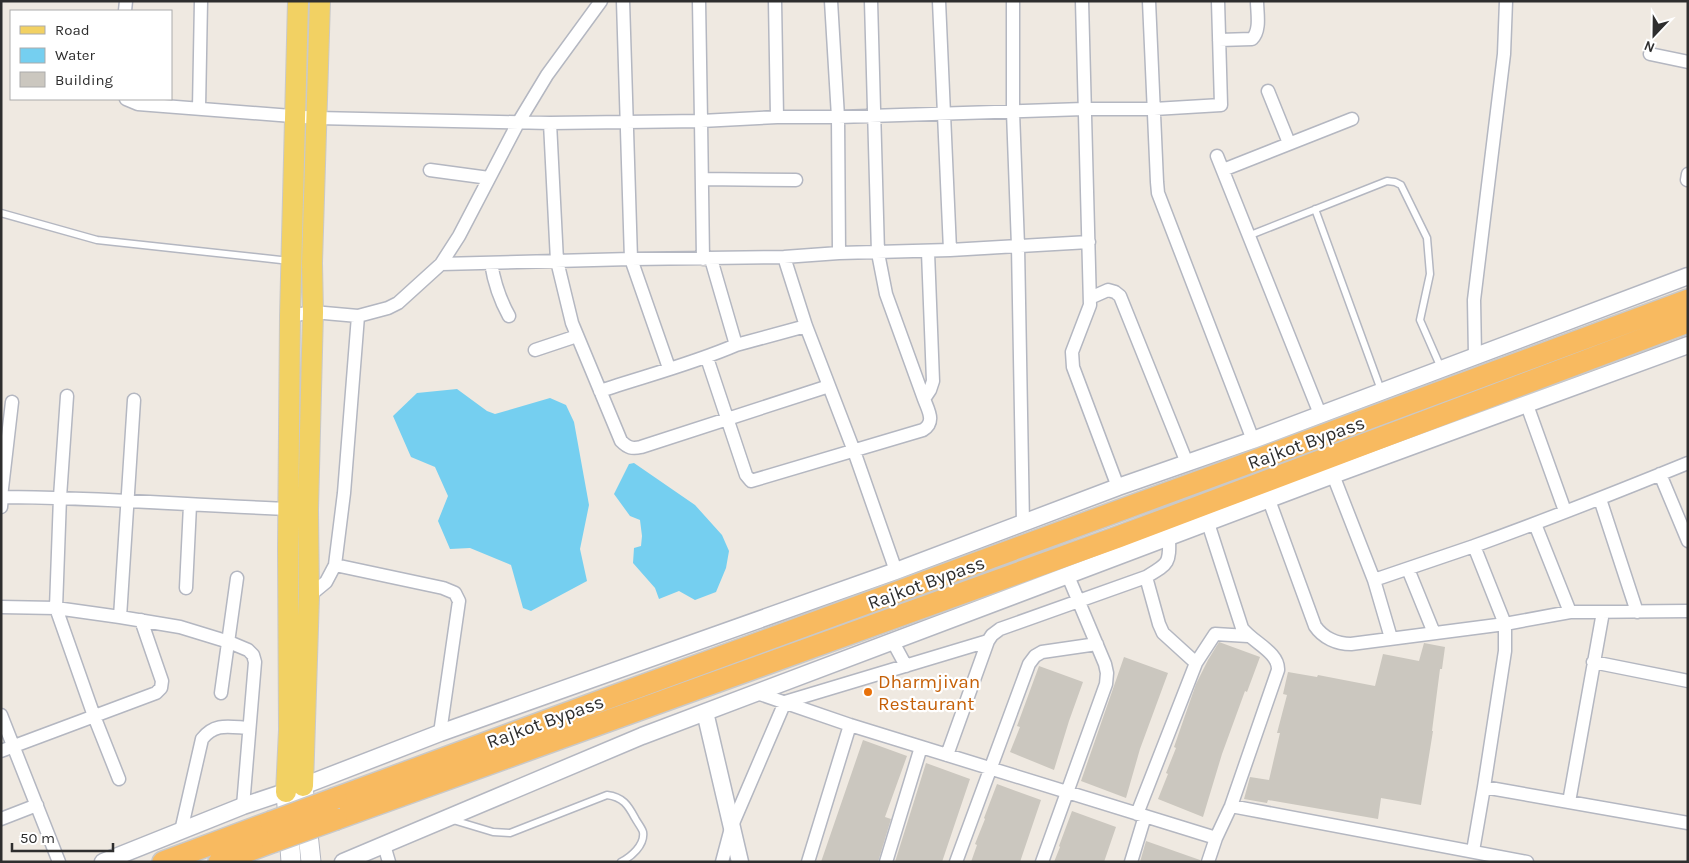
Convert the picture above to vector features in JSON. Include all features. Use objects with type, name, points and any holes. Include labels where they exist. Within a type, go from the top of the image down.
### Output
[{"type":"highway","name":"Rajkot Bypass","points":[[163,862],[272,832],[1208,478],[1688,300]]},
{"type":"highway","name":"Rajkot Bypass","points":[[336,808],[1118,536],[1688,322]]},
{"type":"highway","name":"Rajkot Bypass","points":[[219,862],[272,832]]},
{"type":"main road","points":[[291,862],[294,789],[309,596],[298,509],[289,396],[298,1]]},
{"type":"main road","points":[[311,862],[294,789],[289,730],[298,509],[310,396],[320,1]]},
{"type":"main road","points":[[289,396],[310,396]]},
{"type":"street","points":[[198,108],[201,1]]},
{"type":"street","points":[[290,316],[313,312],[358,316],[388,308],[398,303],[441,264],[459,236],[518,123],[550,70],[601,1]]},
{"type":"street","points":[[623,1],[631,259],[669,368]]},
{"type":"street","points":[[699,1],[702,180],[707,259],[736,345]]},
{"type":"street","points":[[775,1],[776,117]]},
{"type":"street","points":[[831,1],[838,117],[839,253]]},
{"type":"street","points":[[707,358],[746,475],[751,481],[928,427],[930,416],[886,294],[878,253],[871,1]]},
{"type":"street","points":[[939,1],[950,250]]},
{"type":"street","points":[[1013,1],[1013,112],[1018,246],[1023,524]]},
{"type":"street","points":[[1082,1],[1090,298],[1088,312],[1072,352],[1073,367],[1118,487]]},
{"type":"street","points":[[1149,1],[1158,193],[1253,440]]},
{"type":"street","points":[[128,100],[138,104],[317,118],[518,123],[701,121],[776,117],[1154,109],[1221,105],[1218,1]]},
{"type":"street","points":[[1219,40],[1252,38],[1256,35],[1258,30],[1256,1]]},
{"type":"street","points":[[1475,356],[1474,300],[1504,54],[1506,1]]},
{"type":"street","points":[[1650,54],[1688,62]]},
{"type":"street","points":[[1268,91],[1290,144]]},
{"type":"street","points":[[1222,170],[1352,119]]},
{"type":"street","points":[[550,123],[557,261],[572,323],[621,441],[627,447],[634,448],[829,386]]},
{"type":"street","points":[[1217,156],[1320,414]]},
{"type":"street","points":[[430,170],[489,178]]},
{"type":"street","points":[[1687,180],[1688,174]]},
{"type":"street","points":[[702,180],[796,180]]},
{"type":"street","points":[[441,264],[784,257],[839,253],[928,252],[1089,242]]},
{"type":"street","points":[[924,399],[933,381],[928,252]]},
{"type":"street","points":[[784,257],[806,326],[854,451],[896,571]]},
{"type":"street","points":[[491,263],[495,284],[509,316]]},
{"type":"street","points":[[103,862],[243,806],[294,789],[440,733],[896,571],[1118,487],[1253,440],[1688,276]]},
{"type":"street","points":[[1090,298],[1108,290],[1120,296],[1187,463]]},
{"type":"street","points":[[309,596],[326,582],[335,565],[344,493],[358,316]]},
{"type":"street","points":[[600,390],[707,358],[736,345],[806,326]]},
{"type":"street","points":[[535,350],[577,336]]},
{"type":"street","points":[[344,862],[642,736],[1333,475],[1688,345]]},
{"type":"street","points":[[67,396],[60,497],[56,608],[94,716],[119,779]]},
{"type":"street","points":[[120,617],[134,400]]},
{"type":"street","points":[[12,402],[2,500],[60,497],[298,509]]},
{"type":"street","points":[[1526,405],[1565,511]]},
{"type":"street","points":[[1374,580],[1408,570],[1535,524],[1688,463]]},
{"type":"street","points":[[1660,474],[1688,541]]},
{"type":"street","points":[[1333,475],[1374,580],[1391,638]]},
{"type":"street","points":[[1600,499],[1637,612]]},
{"type":"street","points":[[1269,500],[1315,626],[1325,637],[1344,644],[1505,624],[1570,612],[1688,611]]},
{"type":"street","points":[[186,588],[190,505]]},
{"type":"street","points":[[1208,523],[1242,628],[1248,636],[1275,657],[1278,664],[1278,670],[1231,806],[1216,838],[1208,862]]},
{"type":"street","points":[[1535,524],[1570,612]]},
{"type":"street","points":[[946,755],[988,641],[992,635],[1000,629],[1146,577],[1167,562],[1170,555],[1169,538]]},
{"type":"street","points":[[1472,851],[1504,664],[1505,624],[1474,546]]},
{"type":"street","points":[[335,565],[455,592],[460,601],[440,733]]},
{"type":"street","points":[[1408,570],[1434,633]]},
{"type":"street","points":[[1042,862],[1106,684],[1107,673],[1106,664],[1068,576]]},
{"type":"street","points":[[1146,577],[1163,633],[1196,663]]},
{"type":"street","points":[[221,693],[237,578]]},
{"type":"street","points":[[1,607],[56,608],[141,620],[180,627],[248,650],[253,655],[255,662],[243,806]]},
{"type":"street","points":[[1569,802],[1603,612]]},
{"type":"street","points":[[7,749],[156,693],[161,688],[162,681],[141,620]]},
{"type":"street","points":[[1131,862],[1141,815],[1196,663],[1215,634],[1248,636]]},
{"type":"street","points":[[785,702],[988,641]]},
{"type":"street","points":[[893,642],[906,666]]},
{"type":"street","points":[[956,862],[1029,664],[1035,656],[1042,652],[1097,644]]},
{"type":"street","points":[[1593,662],[1688,682]]},
{"type":"street","points":[[757,693],[850,725],[1216,838]]},
{"type":"street","points":[[722,862],[731,828],[785,702]]},
{"type":"street","points":[[705,712],[740,862]]},
{"type":"street","points":[[1,715],[7,749],[37,805],[59,862]]},
{"type":"street","points":[[808,862],[850,725]]},
{"type":"street","points":[[181,831],[202,739],[208,731],[218,727],[249,728]]},
{"type":"street","points":[[886,862],[921,747]]},
{"type":"street","points":[[1484,787],[1688,823]]},
{"type":"street","points":[[1,819],[37,805]]},
{"type":"street","points":[[1231,806],[1523,861]]},
{"type":"street","points":[[384,845],[389,862]]},
{"type":"lane","points":[[1248,236],[1387,181],[1401,185],[1427,238],[1430,274],[1420,320],[1442,368]]},
{"type":"lane","points":[[1315,209],[1382,391]]},
{"type":"lane","points":[[1,213],[97,240],[291,261]]},
{"type":"lane","points":[[447,818],[493,832],[510,833],[607,795],[617,796],[626,802],[642,832],[642,844],[629,858],[621,862]]},
{"type":"water","points":[[457,389],[487,411],[495,414],[550,398],[566,405],[574,422],[589,505],[580,549],[587,581],[531,611],[523,608],[511,565],[470,548],[450,549],[438,521],[448,496],[435,467],[411,457],[393,416],[417,393]]},
{"type":"water","points":[[634,463],[695,505],[722,535],[729,551],[726,568],[716,592],[695,600],[679,591],[659,599],[655,588],[633,563],[634,548],[641,546],[640,520],[630,516],[614,494],[629,464]]},
{"type":"building","points":[[1219,642],[1260,657],[1247,692],[1245,691],[1222,754],[1203,817],[1158,799],[1168,774],[1166,773],[1176,748],[1174,747],[1196,684]]},
{"type":"building","points":[[1424,643],[1445,647],[1442,669],[1440,669],[1433,731],[1421,805],[1381,798],[1378,819],[1268,800],[1267,803],[1244,799],[1250,777],[1269,780],[1280,733],[1277,733],[1287,695],[1283,694],[1288,672],[1317,677],[1318,675],[1375,686],[1383,654],[1419,661]]},
{"type":"building","points":[[1124,657],[1168,673],[1140,749],[1126,798],[1081,781]]},
{"type":"building","points":[[1039,666],[1083,682],[1054,770],[1010,752],[1020,727],[1017,726]]},
{"type":"building","points":[[863,740],[907,756],[885,817],[891,819],[878,862],[821,862]]},
{"type":"building","points":[[926,763],[970,779],[942,862],[895,862]]},
{"type":"building","points":[[997,784],[1041,800],[1020,862],[971,862],[977,845],[975,844]]},
{"type":"building","points":[[1072,811],[1116,827],[1104,862],[1054,862]]},
{"type":"building","points":[[1146,841],[1200,860],[1200,862],[1140,862]]},
{"type":"place","name":"Dharmjivan Restaurant","points":[[868,692]]}]
